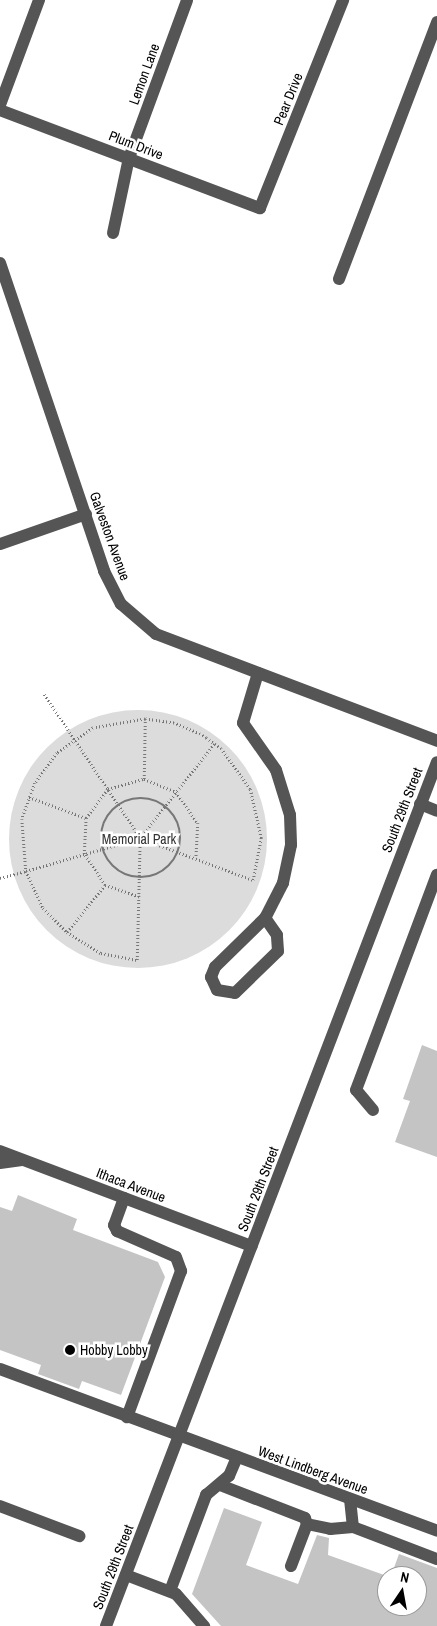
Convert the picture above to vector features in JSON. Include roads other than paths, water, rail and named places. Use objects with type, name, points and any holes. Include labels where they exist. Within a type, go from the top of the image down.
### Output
[{"type":"street","points":[[0,105],[38,0]]},
{"type":"street","name":"Lemon Lane","points":[[114,233],[130,158],[187,0]]},
{"type":"street","name":"Pear Drive","points":[[260,208],[343,0]]},
{"type":"street","points":[[338,279],[437,22]]},
{"type":"street","name":"Plum Drive","points":[[0,110],[260,208]]},
{"type":"street","name":"Galveston Avenue","points":[[0,262],[104,571],[121,604],[136,620],[156,634],[437,741]]},
{"type":"street","points":[[0,544],[86,514]]},
{"type":"street","points":[[258,673],[243,723],[276,770],[292,829],[283,883],[265,918],[215,967],[211,977],[217,990],[235,994],[278,951],[277,935],[265,918]]},
{"type":"street","name":"South 29th Street","points":[[106,1626],[437,762]]},
{"type":"street","points":[[420,804],[437,810]]},
{"type":"street","points":[[373,1110],[356,1090],[437,875]]},
{"type":"street","name":"Ithaca Avenue","points":[[0,1151],[252,1246]]},
{"type":"street","points":[[0,1163],[24,1160]]},
{"type":"street","points":[[124,1198],[114,1225],[117,1231],[176,1257],[181,1271],[127,1416]]},
{"type":"street","name":"West Lindberg Avenue","points":[[0,1369],[437,1532]]},
{"type":"street","points":[[170,1592],[206,1495],[220,1485],[237,1457]]},
{"type":"street","points":[[220,1485],[305,1518],[307,1524],[291,1566]]},
{"type":"street","points":[[350,1499],[353,1527]]},
{"type":"street","points":[[0,1506],[78,1536]]},
{"type":"street","points":[[307,1524],[330,1529],[353,1527],[437,1559]]},
{"type":"street","points":[[126,1575],[170,1592],[204,1626]]},
{"type":"place","name":"Hobby Lobby","points":[[70,1350]]},
{"type":"park label","name":"Memorial Park","points":[[139,839]]}]
